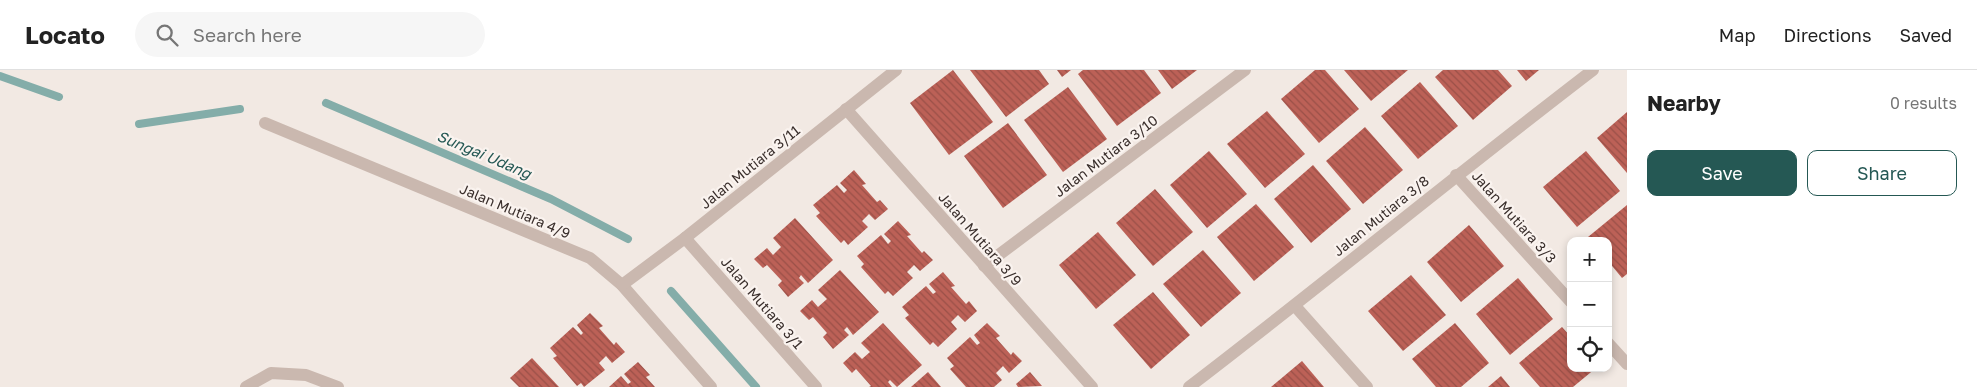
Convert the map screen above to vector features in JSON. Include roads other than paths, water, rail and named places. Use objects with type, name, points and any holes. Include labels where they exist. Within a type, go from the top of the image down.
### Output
[{"type":"street","name":"Jalan Mutiara 3/11","points":[[622,285],[686,238],[896,70]]},
{"type":"street","name":"Jalan Mutiara 3/10","points":[[984,266],[1246,70]]},
{"type":"street","name":"Jalan Mutiara 3/8","points":[[1189,387],[1295,306],[1456,175],[1593,70]]},
{"type":"street","name":"Jalan Mutiara 3/9","points":[[846,109],[1092,387]]},
{"type":"street","name":"Jalan Mutiara 4/9","points":[[264,123],[590,258],[622,285],[711,387]]},
{"type":"street","name":"Jalan Mutiara 3/3","points":[[1456,175],[1567,298]]},
{"type":"street","name":"Jalan Mutiara 3/1","points":[[686,238],[816,387]]},
{"type":"street","points":[[1295,306],[1367,387]]},
{"type":"street","points":[[1612,347],[1627,364]]},
{"type":"street","points":[[246,387],[271,373],[306,375],[338,387]]},
{"type":"waterway","name":"Sungai Udang","points":[[0,76],[59,97]]},
{"type":"waterway","name":"Sungai Udang","points":[[326,103],[551,199],[628,239]]},
{"type":"waterway","name":"Sungai Udang","points":[[139,124],[240,109]]},
{"type":"waterway","name":"Sungai Udang","points":[[671,291],[756,387]]}]
